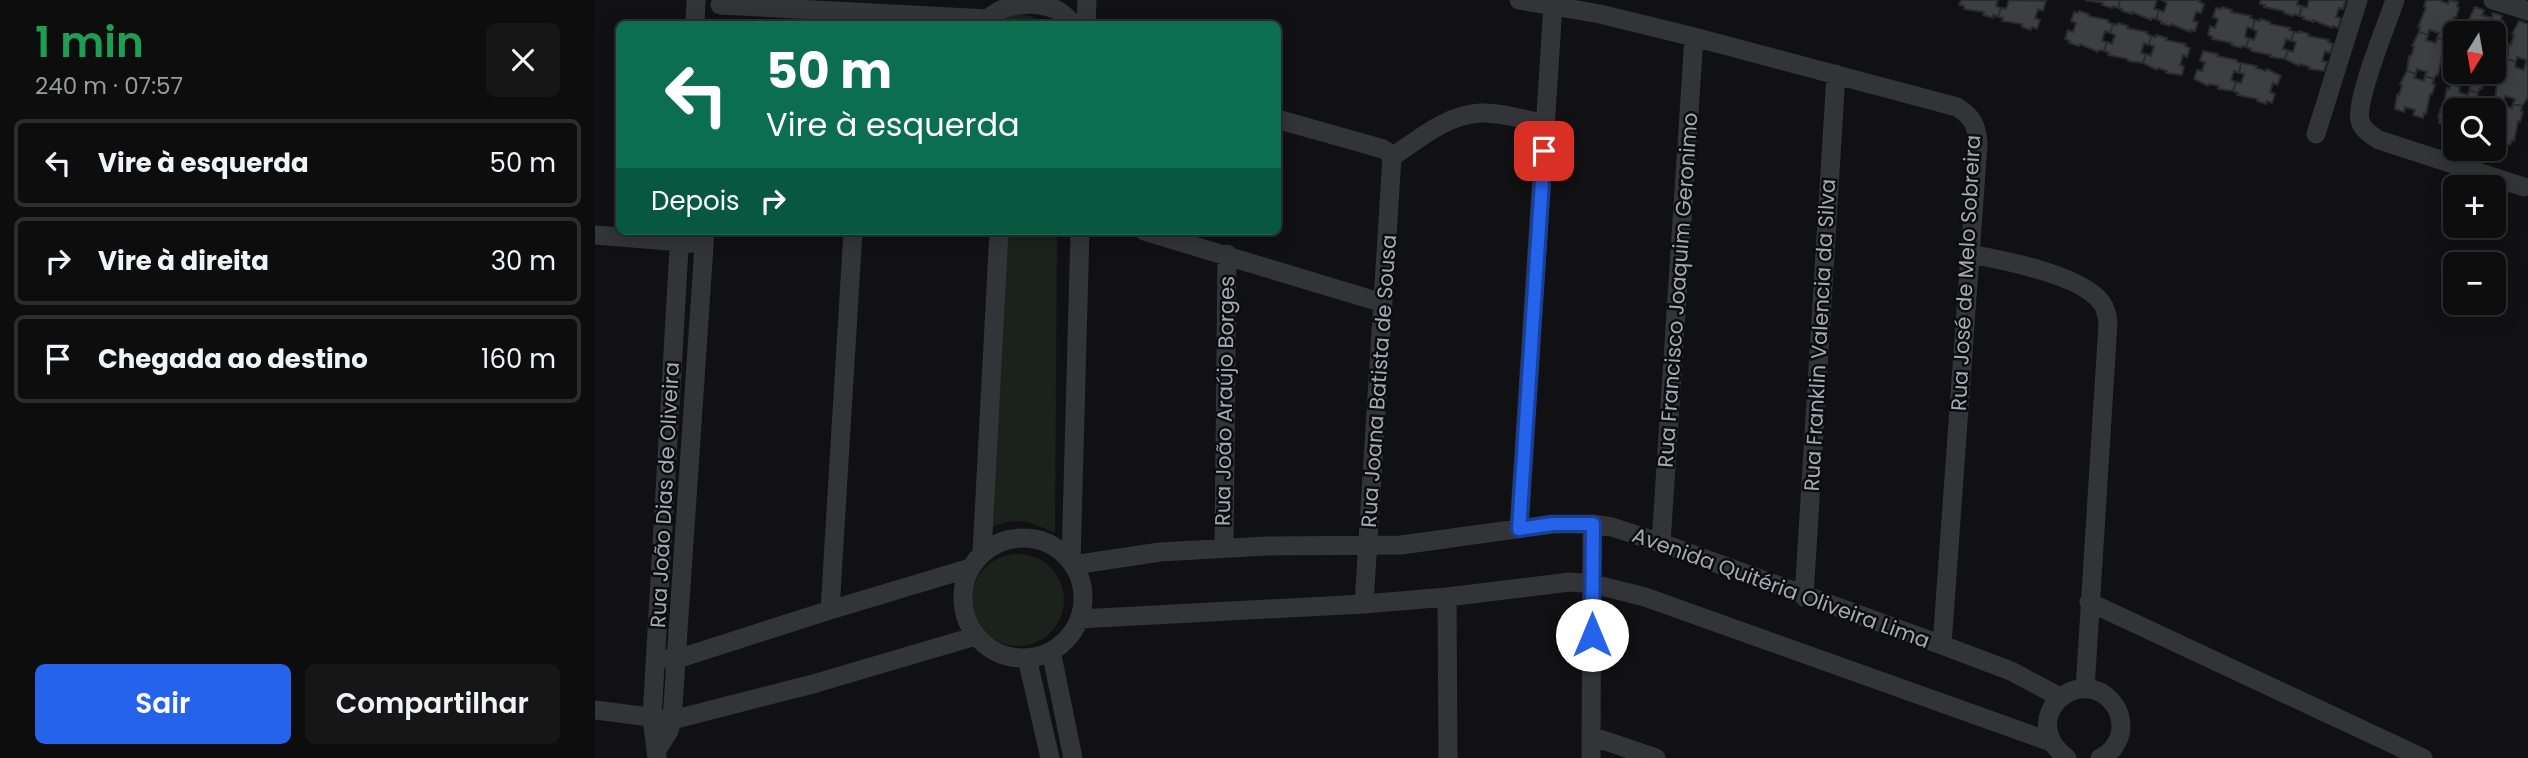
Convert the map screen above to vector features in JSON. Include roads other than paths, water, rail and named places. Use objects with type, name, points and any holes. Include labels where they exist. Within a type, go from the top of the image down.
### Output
[{"type":"street","points":[[695,21],[696,0]]},
{"type":"street","points":[[1086,21],[1087,0]]},
{"type":"street","name":"Rua José de Melo Sobreira","points":[[1519,0],[1553,5],[1694,37],[1957,107],[1970,116],[1977,129],[1978,144],[1942,645]]},
{"type":"street","points":[[2316,134],[2358,0]]},
{"type":"street","points":[[2395,0],[2360,102],[2360,121],[2364,128],[2379,140],[2524,187]]},
{"type":"street","points":[[2493,0],[2528,11]]},
{"type":"street","points":[[987,21],[1001,9],[1016,2],[1038,3],[1059,10],[1072,21]]},
{"type":"street","points":[[1519,529],[1553,5]]},
{"type":"street","points":[[720,10],[867,13],[973,21]]},
{"type":"street","name":"Rua Francisco Joaquim Geronimo","points":[[1661,543],[1694,37]]},
{"type":"street","name":"Rua Franklin Valencia da Silva","points":[[1804,597],[1836,74]]},
{"type":"street","points":[[1281,120],[1383,149],[1392,157],[1433,129],[1456,118],[1481,113],[1546,124]]},
{"type":"street","name":"Rua Joana Batista de Sousa","points":[[1364,604],[1392,157]]},
{"type":"street","points":[[595,235],[705,237],[677,659],[662,719],[669,731],[657,754]]},
{"type":"street","points":[[830,610],[853,235]]},
{"type":"street","points":[[982,553],[999,235]]},
{"type":"street","points":[[1072,563],[1080,235]]},
{"type":"street","points":[[1158,235],[1383,303]]},
{"type":"street","name":"Rua João Dias de Oliveira","points":[[662,719],[656,659],[680,237]]},
{"type":"street","name":"Rua João Araújo Borges","points":[[1224,548],[1227,254]]},
{"type":"street","points":[[1970,254],[2001,260],[2071,281],[2100,300],[2106,311],[2108,323],[2085,689]]},
{"type":"street","points":[[673,353],[697,354]]},
{"type":"street","name":"Avenida Quitéria Oliveira Lima","points":[[1072,563],[1160,552],[1224,548],[1401,545],[1553,524],[1593,524],[1612,527],[1661,543],[1942,645],[2011,671],[2060,697]]},
{"type":"street","points":[[1591,758],[1593,524]]},
{"type":"street","points":[[1019,538],[1038,540],[1056,548],[1072,563],[1081,582],[1083,600],[1079,619],[1070,635],[1051,651],[1027,658],[1005,655],[976,636],[967,620],[963,603],[964,585],[970,568],[982,553],[999,542],[1019,538]]},
{"type":"street","points":[[656,659],[677,659],[970,568]]},
{"type":"street","points":[[1079,619],[1364,604],[1570,582],[1593,584],[1645,597],[2058,752]]},
{"type":"street","points":[[1447,597],[1448,758]]},
{"type":"street","points":[[2089,602],[2423,758]]},
{"type":"street","points":[[595,710],[662,719],[813,684],[976,636]]},
{"type":"street","points":[[1051,651],[1073,758]]},
{"type":"street","points":[[1027,658],[1050,758]]},
{"type":"street","points":[[2058,752],[2048,733],[2049,713],[2060,697],[2085,689],[2098,691],[2109,698],[2117,708],[2121,720],[2121,733],[2106,757]]},
{"type":"street","points":[[1591,736],[1656,758]]}]
